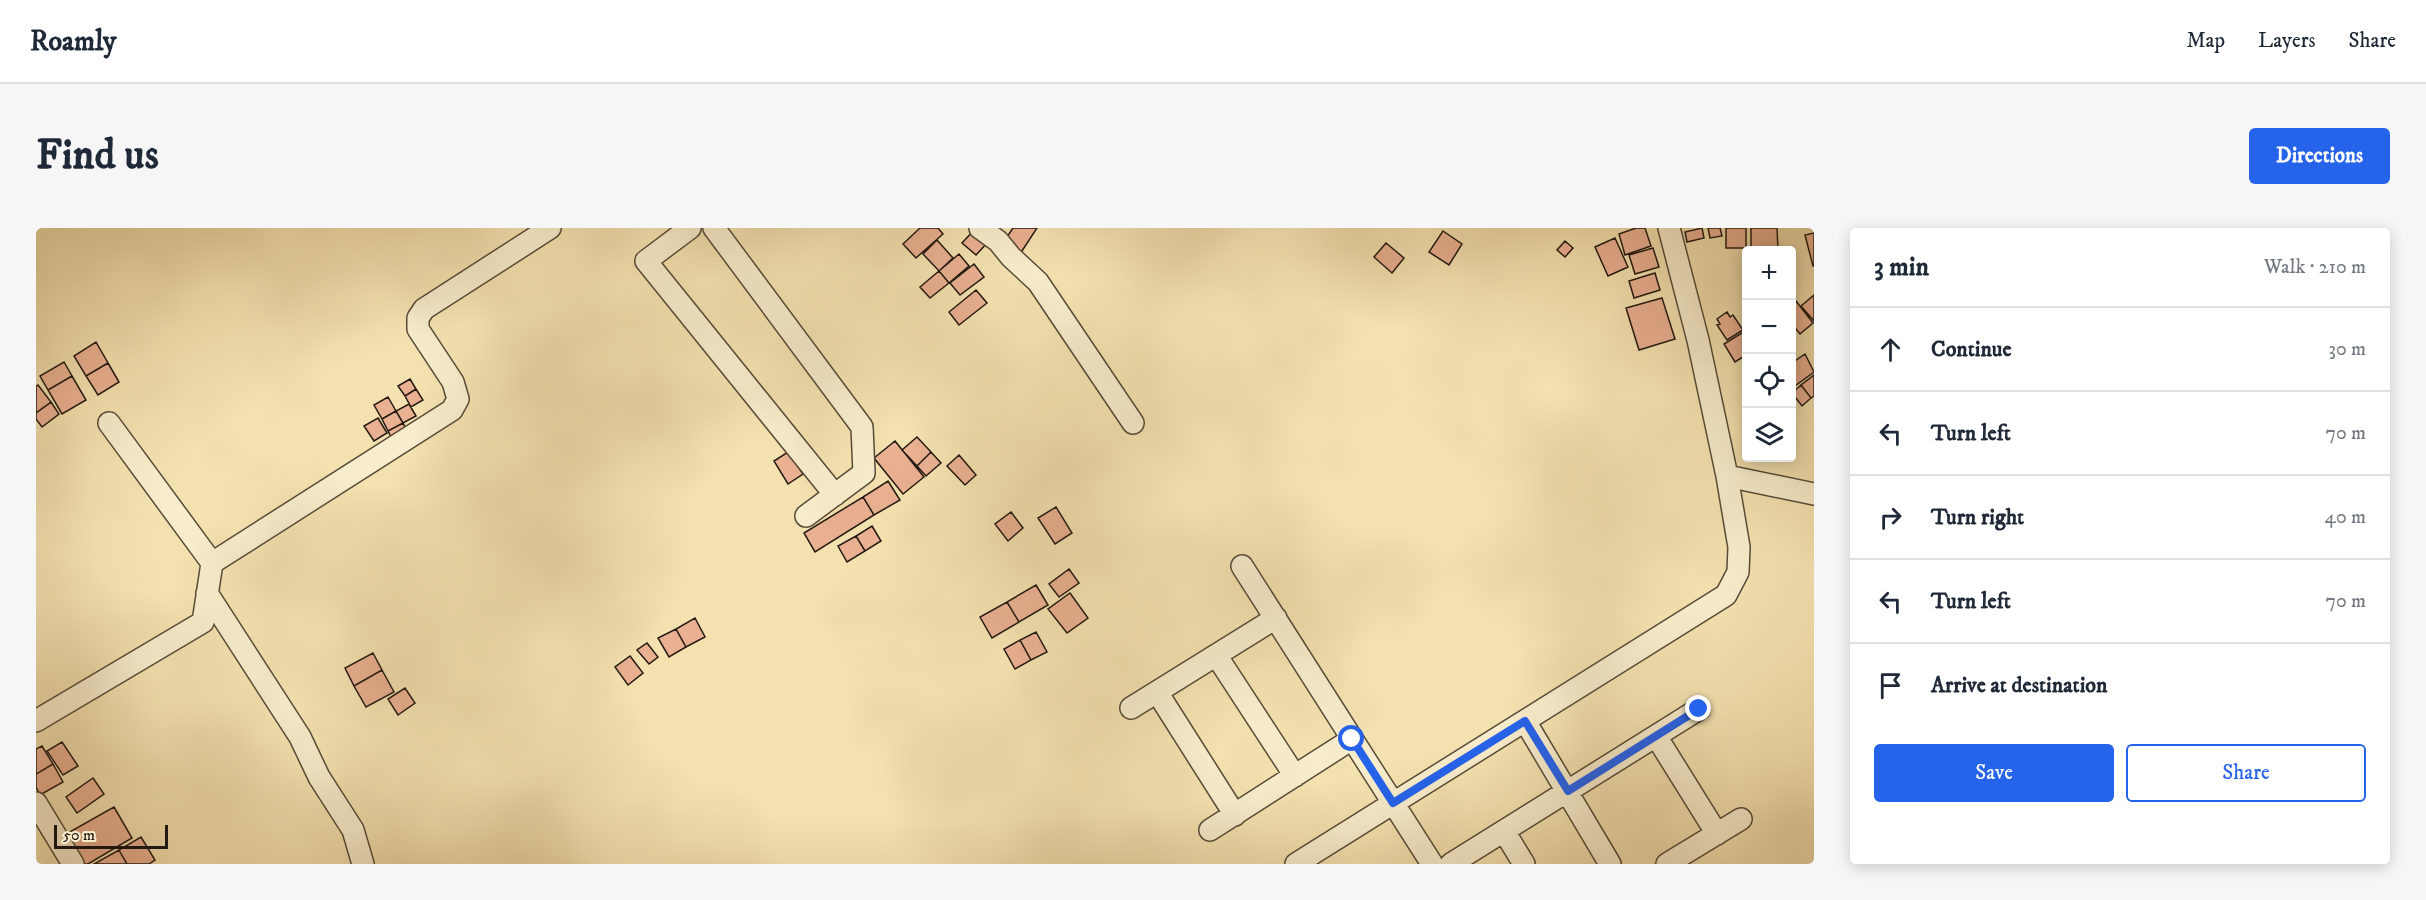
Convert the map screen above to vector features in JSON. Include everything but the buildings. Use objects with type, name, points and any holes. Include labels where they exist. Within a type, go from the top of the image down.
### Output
[{"type":"street","points":[[212,564],[452,410],[458,399],[453,382],[418,329],[418,318],[424,309],[550,228]]},
{"type":"street","points":[[714,228],[862,427],[864,473],[806,516]]},
{"type":"street","points":[[980,228],[998,241],[1011,257],[1038,282],[1133,423]]},
{"type":"street","points":[[1296,864],[1726,595],[1738,572],[1739,547],[1727,476],[1698,340],[1669,228]]},
{"type":"street","points":[[675,232],[646,261],[835,495]]},
{"type":"street","points":[[36,721],[203,622],[212,564],[110,423]]},
{"type":"street","points":[[1727,476],[1814,494]]},
{"type":"street","points":[[1242,566],[1432,864]]},
{"type":"street","points":[[207,593],[300,737],[319,777],[353,830],[363,864]]},
{"type":"street","points":[[1131,708],[1276,618]]},
{"type":"street","points":[[1216,655],[1295,776]]},
{"type":"street","points":[[1156,692],[1235,814]]},
{"type":"street","points":[[1451,864],[1699,709]]},
{"type":"street","points":[[1525,721],[1610,864]]},
{"type":"street","points":[[1656,736],[1717,834]]},
{"type":"street","points":[[1210,830],[1352,739]]},
{"type":"street","points":[[36,803],[73,864]]},
{"type":"street","points":[[1667,864],[1741,819]]},
{"type":"street","points":[[1504,831],[1524,864]]},
{"type":"route","points":[[1352,739],[1393,803],[1525,721],[1568,791],[1699,709]]}]
